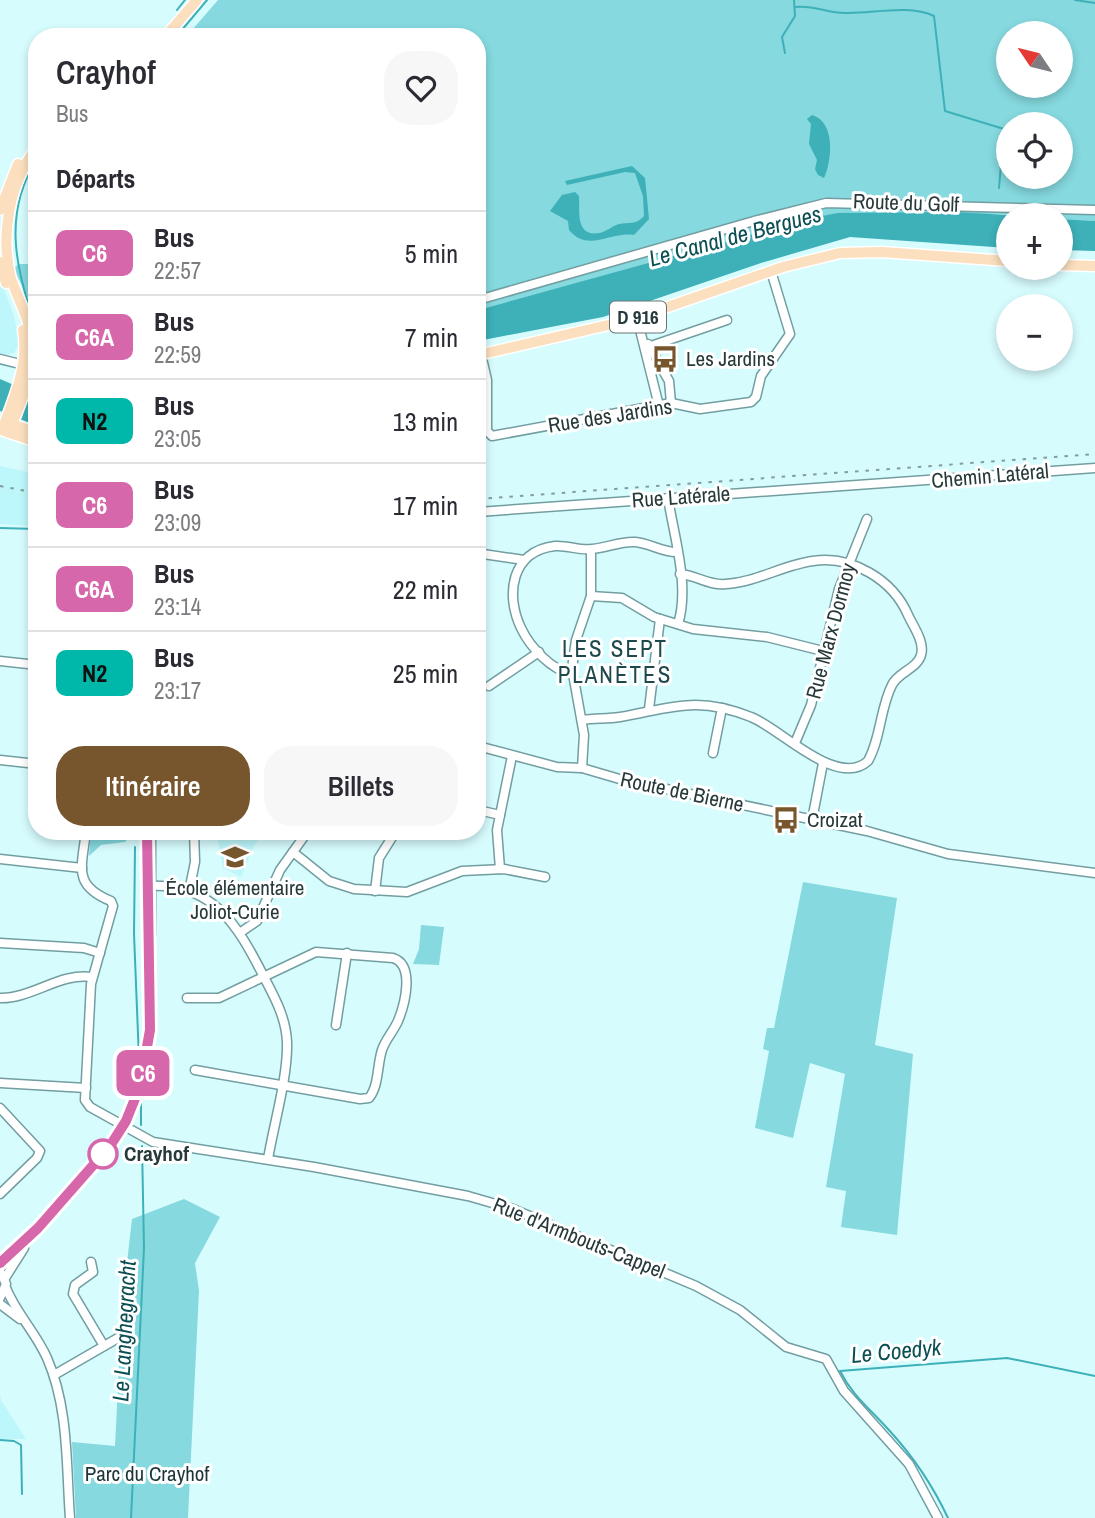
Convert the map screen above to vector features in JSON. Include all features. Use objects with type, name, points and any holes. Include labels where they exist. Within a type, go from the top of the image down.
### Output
[{"type":"main road","points":[[173,28],[197,0]]},
{"type":"main road","points":[[28,152],[7,184],[3,212],[7,258],[28,325]]},
{"type":"main road","points":[[7,184],[28,158]]},
{"type":"main road","name":"D 916","points":[[486,352],[637,318],[771,271],[841,253],[868,251],[996,260]]},
{"type":"main road","points":[[0,262],[22,324],[28,371],[6,424]]},
{"type":"main road","points":[[1073,265],[1095,266]]},
{"type":"main road","points":[[6,424],[28,430]]},
{"type":"main road","points":[[6,424],[28,437]]},
{"type":"street","name":"Route du Golf","points":[[486,298],[826,203],[1095,210]]},
{"type":"street","name":"Rue des Jardins","points":[[486,384],[487,431],[494,436],[671,403],[701,409],[748,403],[756,398],[759,379],[790,333],[771,271]]},
{"type":"street","points":[[637,318],[646,344],[659,406]]},
{"type":"street","points":[[646,344],[727,320]]},
{"type":"street","points":[[646,344],[669,381],[671,403]]},
{"type":"street","points":[[0,359],[28,371]]},
{"type":"street","name":"Chemin Latéral","points":[[885,484],[1095,468]]},
{"type":"street","name":"Rue Latérale","points":[[486,512],[885,484]]},
{"type":"street","points":[[668,498],[680,574],[682,604],[678,624]]},
{"type":"street","name":"Rue Marx Dormoy","points":[[795,743],[811,705],[848,564],[867,519]]},
{"type":"street","points":[[572,674],[559,669],[539,652],[524,634],[512,601],[514,579],[524,560],[535,552],[552,546],[591,550],[634,542],[676,552]]},
{"type":"street","points":[[582,768],[582,720],[572,674],[576,640],[591,596],[591,550]]},
{"type":"street","points":[[486,554],[524,560]]},
{"type":"street","points":[[582,720],[620,717],[649,709],[691,705],[722,708],[762,722],[823,763],[852,768],[868,761],[891,686],[917,662],[922,653],[921,643],[897,594],[870,573],[848,564],[812,561],[763,577],[723,585],[680,574]]},
{"type":"street","points":[[591,596],[622,598],[660,619],[678,624],[774,638],[823,651]]},
{"type":"street","points":[[649,709],[660,619]]},
{"type":"street","points":[[489,686],[539,652]]},
{"type":"street","points":[[0,661],[28,664]]},
{"type":"street","points":[[713,753],[722,708]]},
{"type":"street","name":"Route de Bierne","points":[[486,748],[557,767],[582,768],[624,780],[880,834],[948,854],[1095,873]]},
{"type":"street","points":[[500,869],[497,837],[512,756]]},
{"type":"street","points":[[0,760],[28,763]]},
{"type":"street","points":[[812,820],[823,763]]},
{"type":"street","points":[[486,812],[500,815]]},
{"type":"street","points":[[0,1083],[86,1088],[92,977],[113,904],[89,890],[83,880],[85,840]]},
{"type":"street","points":[[70,1518],[62,1409],[54,1376],[6,1288],[2,1275],[38,1228],[107,1150],[122,1127],[140,1086],[148,1051],[148,840]]},
{"type":"street","points":[[189,891],[195,862],[194,840]]},
{"type":"street","points":[[241,932],[257,921],[277,876],[302,840]]},
{"type":"street","points":[[375,891],[380,858],[391,840]]},
{"type":"street","points":[[293,852],[332,883],[375,891],[407,892],[457,871],[500,869],[545,877]]},
{"type":"street","points":[[0,859],[82,869]]},
{"type":"street","points":[[150,886],[189,891],[220,908],[241,932],[282,1013],[287,1047],[268,1159]]},
{"type":"street","points":[[0,943],[81,948],[100,953]]},
{"type":"street","points":[[187,998],[216,999],[312,952],[393,958],[404,964],[407,972],[401,1011],[382,1052],[371,1096],[360,1099],[195,1070]]},
{"type":"street","points":[[336,1025],[347,953]]},
{"type":"street","points":[[0,998],[16,996],[79,977],[92,977]]},
{"type":"street","name":"Rue d'Armbouts-Cappel","points":[[86,1088],[88,1106],[153,1142],[268,1159],[482,1199],[537,1219],[719,1298],[786,1347],[826,1359],[847,1395],[909,1464],[938,1518]]},
{"type":"street","points":[[0,1108],[40,1151],[37,1158],[0,1194]]},
{"type":"street","points":[[0,1263],[38,1228]]},
{"type":"street","points":[[91,1262],[93,1272],[75,1285],[73,1293],[104,1346]]},
{"type":"street","points":[[0,1298],[6,1288]]},
{"type":"street","points":[[0,1304],[30,1329]]},
{"type":"street","points":[[54,1376],[118,1338]]},
{"type":"shaded area","points":[[812,115],[825,125],[830,143],[829,162],[824,178],[818,175],[815,169],[817,160],[809,144],[811,124],[807,119]]},
{"type":"shaded area","points":[[632,166],[645,178],[649,219],[634,235],[584,240],[569,230],[568,221],[550,211],[562,195],[575,192],[579,196],[580,222],[586,231],[599,233],[619,224],[638,221],[644,216],[643,196],[635,173],[625,172],[567,185],[565,181]]},
{"type":"shaded area","points":[[837,213],[996,214],[996,247],[850,237],[761,263],[603,317],[486,339],[486,308]]},
{"type":"shaded area","points":[[1073,220],[1095,221],[1095,251],[1073,250]]},
{"type":"shaded area","points":[[0,278],[13,313],[20,343],[14,353],[5,355],[0,353]]},
{"type":"shaded area","points":[[0,379],[28,391],[28,422],[0,411]]},
{"type":"shaded area","points":[[0,466],[28,472],[28,526],[0,524]]},
{"type":"shaded area","name":"École élémentaire Joliot-Curie","points":[[218,840],[258,840],[241,877],[223,868]]},
{"type":"shaded area","points":[[0,1394],[1,1400],[26,1439],[0,1439]]},
{"type":"green space","points":[[218,0],[1095,0],[1095,221],[1073,220],[1073,203],[996,203],[996,214],[837,213],[486,308],[486,28],[194,28]]},
{"type":"green space","points":[[18,264],[28,264],[28,299],[27,296],[14,269]]},
{"type":"green space","points":[[90,840],[127,840],[101,845],[89,856]]},
{"type":"green space","points":[[803,882],[897,898],[875,1045],[913,1054],[897,1235],[841,1227],[846,1191],[826,1187],[845,1074],[810,1063],[793,1138],[755,1128],[769,1051],[763,1049],[767,1028],[774,1028]]},
{"type":"green space","points":[[421,925],[444,927],[439,965],[413,964],[419,949]]},
{"type":"green space","name":"Parc du Crayhof","points":[[184,1199],[220,1217],[195,1263],[199,1291],[188,1518],[76,1518],[72,1442],[115,1446],[122,1306],[132,1219]]},
{"type":"waterway","points":[[177,10],[185,0]]},
{"type":"waterway","points":[[184,28],[207,0]]},
{"type":"waterway","points":[[785,53],[782,37],[795,16],[794,0]]},
{"type":"waterway","points":[[1075,0],[1095,3]]},
{"type":"waterway","points":[[796,7],[845,13],[913,11],[934,16],[945,111],[996,127]]},
{"type":"waterway","points":[[28,177],[19,202],[16,224],[19,267],[28,302]]},
{"type":"waterway","points":[[0,528],[28,529]]},
{"type":"waterway","name":"Le Langhegracht","points":[[135,847],[134,934],[139,1059]]},
{"type":"waterway","name":"Le Langhegracht","points":[[141,1100],[141,1125]]},
{"type":"waterway","name":"Le Langhegracht","points":[[131,1518],[144,1248],[142,1146]]},
{"type":"waterway","name":"Le Coedyk","points":[[948,1518],[914,1460],[856,1395],[840,1371],[1007,1358],[1095,1376]]},
{"type":"waterway","points":[[0,1440],[14,1441],[21,1445],[22,1494]]},
{"type":"railway","points":[[486,498],[1095,454]]},
{"type":"railway","points":[[0,486],[28,491]]},
{"type":"bus line","name":"C6","points":[[0,1263],[38,1228],[110,1146],[135,1101],[147,1058],[150,1030],[147,840]]},
{"type":"place","name":"Les Jardins","points":[[665,359]]},
{"type":"place","name":"Croizat","points":[[786,820]]},
{"type":"place","name":"École élémentaire Joliot-Curie","points":[[235,857]]},
{"type":"place","name":"Crayhof","points":[[103,1154]]},
{"type":"district","name":"LES SEPT PLANÈTES","points":[[615,662]]},
{"type":"water label","name":"Le Canal de Bergues","points":[[735,236]]}]
